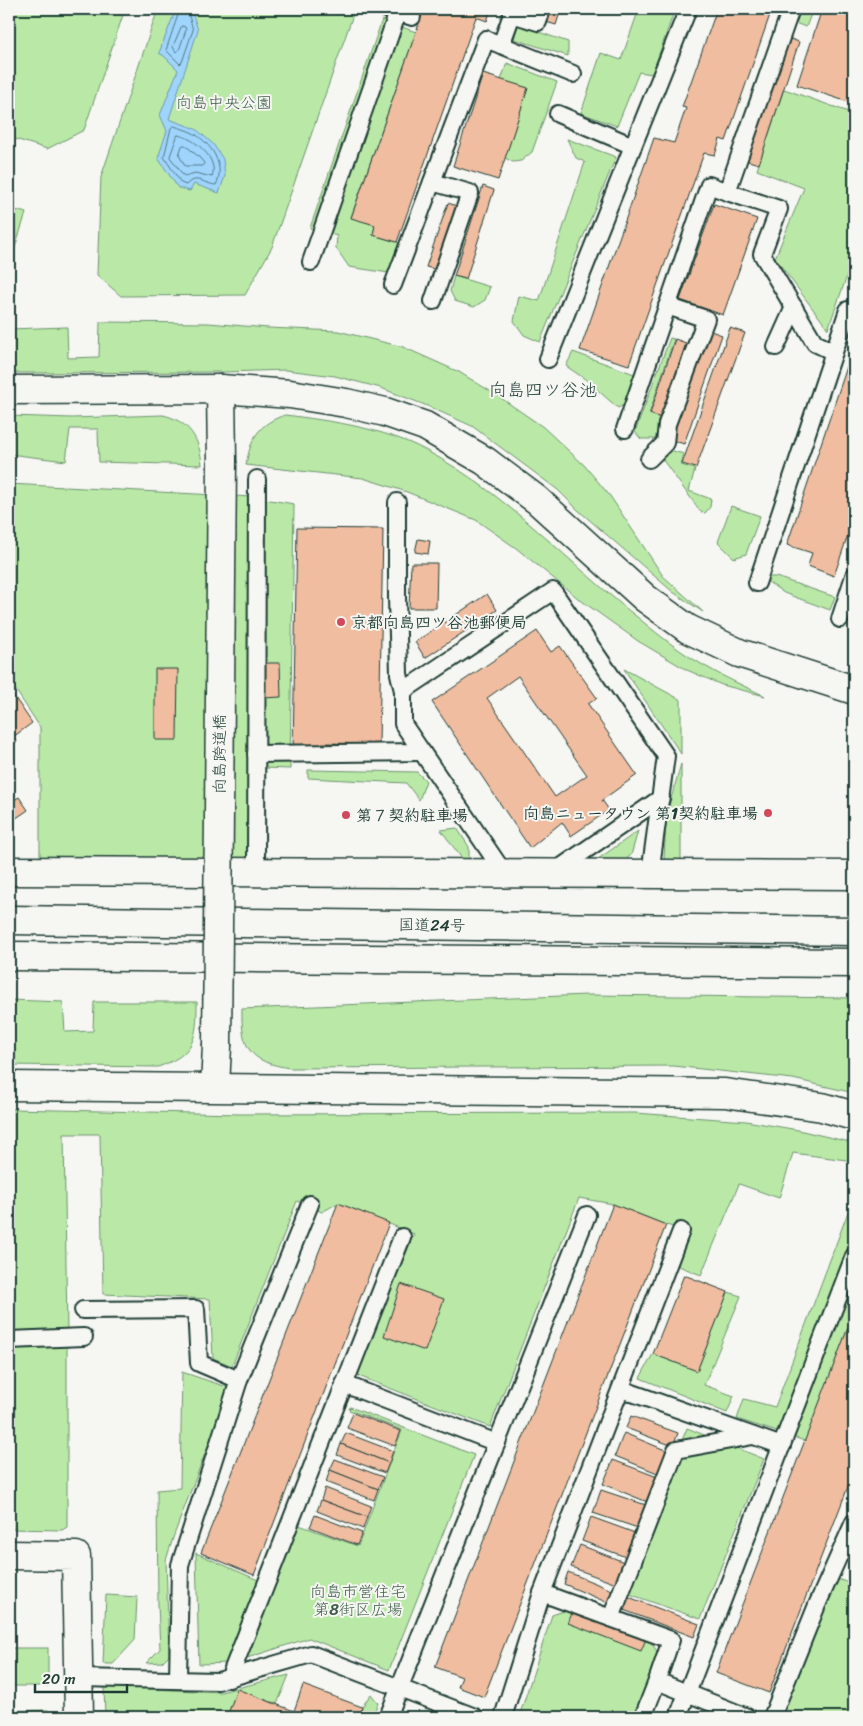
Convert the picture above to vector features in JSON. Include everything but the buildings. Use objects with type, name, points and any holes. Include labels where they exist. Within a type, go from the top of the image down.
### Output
[{"type":"main road","points":[[9,390],[221,389],[290,394],[346,403],[385,412],[425,426],[485,461],[537,500],[645,598],[688,629],[739,653],[854,690]]},
{"type":"main road","name":"向島跨道橋","points":[[214,1087],[217,1046],[221,389]]},
{"type":"main road","points":[[9,871],[854,875]]},
{"type":"main road","name":"国道24号","points":[[9,920],[854,931]]},
{"type":"main road","points":[[813,931],[854,922]]},
{"type":"main road","points":[[9,956],[854,964]]},
{"type":"main road","points":[[9,1086],[725,1093],[822,1107],[854,1116]]},
{"type":"main road","points":[[9,1555],[76,1556],[79,1717]]},
{"type":"lane","points":[[501,45],[513,11],[538,22],[542,9]]},
{"type":"lane","points":[[548,358],[688,9]]},
{"type":"lane","points":[[726,192],[791,9]]},
{"type":"lane","points":[[311,262],[399,12]]},
{"type":"lane","points":[[392,285],[486,39],[573,74]]},
{"type":"lane","points":[[558,114],[633,146]]},
{"type":"lane","points":[[432,182],[470,193],[433,301]]},
{"type":"lane","points":[[625,429],[710,185],[779,209],[762,254],[815,343],[834,352]]},
{"type":"lane","points":[[649,459],[666,443],[667,424],[706,319],[667,306]]},
{"type":"lane","points":[[776,347],[794,307]]},
{"type":"lane","points":[[757,583],[848,310],[854,312]]},
{"type":"lane","points":[[256,872],[257,479]]},
{"type":"lane","points":[[397,502],[396,597],[399,674],[403,690],[403,724],[504,873]]},
{"type":"lane","points":[[840,619],[854,576]]},
{"type":"lane","points":[[403,690],[553,591],[666,756],[650,874]]},
{"type":"lane","points":[[256,754],[422,752]]},
{"type":"lane","points":[[552,873],[661,798]]},
{"type":"lane","points":[[178,1680],[180,1565],[240,1380],[310,1204]]},
{"type":"lane","points":[[388,1717],[587,1215]]},
{"type":"lane","points":[[503,1717],[542,1593],[681,1231]]},
{"type":"lane","points":[[229,1679],[402,1237]]},
{"type":"lane","points":[[678,1717],[854,1256]]},
{"type":"lane","points":[[83,1310],[196,1309],[199,1363],[240,1380]]},
{"type":"lane","points":[[9,1340],[84,1337]]},
{"type":"lane","points":[[344,1384],[497,1443]]},
{"type":"lane","points":[[621,1389],[782,1446]]},
{"type":"lane","points":[[611,1618],[676,1450],[753,1436]]},
{"type":"lane","points":[[772,1717],[817,1605],[854,1522]]},
{"type":"lane","points":[[542,1593],[671,1640],[643,1717]]},
{"type":"lane","points":[[79,1678],[218,1681],[311,1654],[475,1717]]},
{"type":"lane","points":[[657,1681],[747,1717]]},
{"type":"green space","points":[[9,9],[125,9],[84,130],[47,149],[9,137]]},
{"type":"green space","name":"向島中央公園","points":[[158,9],[355,9],[272,247],[245,295],[121,296],[97,275],[101,177]]},
{"type":"green space","points":[[639,9],[675,9],[652,74],[639,72],[617,126],[581,113],[601,53],[621,60]]},
{"type":"green space","points":[[797,9],[813,9],[806,27],[792,22]]},
{"type":"green space","points":[[382,20],[416,32],[351,217],[375,225],[373,235],[406,245],[396,274],[349,267],[336,248],[337,236],[310,228]]},
{"type":"green space","points":[[518,25],[568,42],[568,56],[514,39]]},
{"type":"green space","points":[[507,63],[557,82],[532,152],[521,161],[513,162],[505,158],[528,88],[501,80]]},
{"type":"green space","points":[[784,89],[854,114],[854,275],[848,273],[828,329],[775,258],[804,188],[757,170]]},
{"type":"green space","points":[[567,139],[616,157],[540,342],[524,335],[514,321],[519,296],[539,301],[585,162],[576,158]]},
{"type":"green space","points":[[9,208],[26,213],[9,266]]},
{"type":"green space","points":[[454,276],[490,287],[485,300],[474,307],[455,301],[450,291]]},
{"type":"green space","points":[[100,322],[208,323],[338,331],[403,347],[459,372],[543,427],[584,465],[610,496],[663,576],[703,612],[673,592],[578,510],[558,490],[472,426],[381,388],[335,376],[286,370],[9,373],[9,329],[67,327],[68,358],[99,357]]},
{"type":"green space","points":[[670,338],[674,339],[649,414],[661,418],[659,439],[641,439],[635,432]]},
{"type":"green space","points":[[573,352],[637,375],[626,403],[618,408],[585,379],[566,366]]},
{"type":"green space","points":[[163,415],[180,422],[192,432],[199,447],[202,465],[99,462],[98,429],[70,429],[66,461],[9,454],[9,416],[72,418]]},
{"type":"green space","points":[[285,415],[357,426],[392,436],[409,442],[455,467],[511,508],[657,633],[687,655],[711,669],[765,696],[722,685],[687,670],[638,641],[579,599],[516,548],[476,520],[407,492],[363,478],[246,465],[250,447],[257,433],[268,423]]},
{"type":"green space","points":[[665,449],[684,454],[681,465],[695,469],[689,491],[711,499],[710,507],[705,513],[701,512],[662,459]]},
{"type":"green space","points":[[9,484],[252,497],[294,504],[290,769],[263,768],[261,860],[40,861],[40,727],[9,680]]},
{"type":"green space","points":[[731,506],[760,516],[746,554],[734,558],[718,542]]},
{"type":"green space","points":[[761,577],[776,577],[835,597],[830,610],[784,593]]},
{"type":"green space","points":[[624,669],[681,700],[681,754]]},
{"type":"green space","points":[[681,764],[681,862],[664,862],[666,816]]},
{"type":"green space","points":[[308,770],[417,772],[426,781],[419,800],[406,783],[308,778]]},
{"type":"green space","points":[[457,828],[469,847],[469,862],[463,860],[441,830]]},
{"type":"green space","points":[[638,831],[631,855],[618,866],[591,864]]},
{"type":"green space","points":[[587,995],[854,998],[854,1093],[793,1079],[674,1066],[290,1068],[265,1062],[257,1057],[246,1044],[243,1034],[242,1009]]},
{"type":"green space","points":[[9,1000],[63,1002],[65,1032],[93,1031],[94,1002],[197,1002],[196,1026],[187,1050],[170,1062],[158,1067],[9,1065]]},
{"type":"green space","points":[[9,1109],[239,1114],[635,1113],[746,1121],[798,1130],[854,1143],[854,1161],[793,1153],[779,1198],[739,1184],[701,1275],[674,1264],[689,1231],[666,1225],[613,1204],[579,1198],[490,1427],[356,1375],[414,1234],[338,1203],[322,1212],[297,1201],[232,1366],[213,1358],[210,1299],[103,1294],[100,1134],[64,1134],[67,1527],[62,1530],[9,1529]]},
{"type":"green space","points":[[854,1196],[854,1312],[805,1441],[737,1419],[744,1399],[775,1407]]},
{"type":"green space","points":[[728,1292],[741,1296],[704,1385],[734,1396],[727,1413],[640,1378],[653,1354],[697,1371]]},
{"type":"green space","points":[[182,1372],[230,1388],[166,1560],[169,1655],[162,1662],[146,1663],[160,1649],[157,1490],[180,1488]]},
{"type":"green space","name":"向島市営住宅 第8街区広場","points":[[350,1407],[474,1455],[389,1670],[309,1638],[244,1659],[296,1524],[358,1546],[402,1430],[349,1410]]},
{"type":"green space","points":[[687,1428],[764,1459],[700,1619],[621,1591]]},
{"type":"green space","points":[[196,1553],[258,1580],[229,1663],[199,1664]]},
{"type":"green space","points":[[835,1578],[854,1585],[854,1717],[780,1717]]},
{"type":"green space","points":[[106,1595],[137,1597],[135,1640],[113,1664],[103,1664]]},
{"type":"green space","points":[[567,1610],[649,1639],[658,1653],[633,1717],[519,1717],[552,1615]]},
{"type":"green space","points":[[9,1648],[48,1648],[48,1686],[9,1686]]},
{"type":"green space","points":[[289,1675],[277,1704],[237,1690],[227,1717],[105,1717],[104,1687],[221,1692]]},
{"type":"green space","points":[[371,1694],[378,1703],[372,1717],[358,1717],[362,1707]]},
{"type":"green space","points":[[48,1710],[48,1717],[9,1717],[9,1711]]},
{"type":"water","points":[[176,9],[191,9],[198,30],[169,119],[196,129],[213,144],[223,159],[225,176],[219,193],[194,184],[190,191],[178,188],[158,158],[167,131],[160,115],[178,70],[159,53]]},
{"type":"place","name":"京都向島四ツ谷池郵便局","points":[[341,622]]},
{"type":"place","name":"向島ニュータウン 第1契約駐車場","points":[[768,813]]},
{"type":"place","name":"第７契約駐車場","points":[[346,815]]},
{"type":"district","name":"向島四ツ谷池","points":[[543,390]]}]
